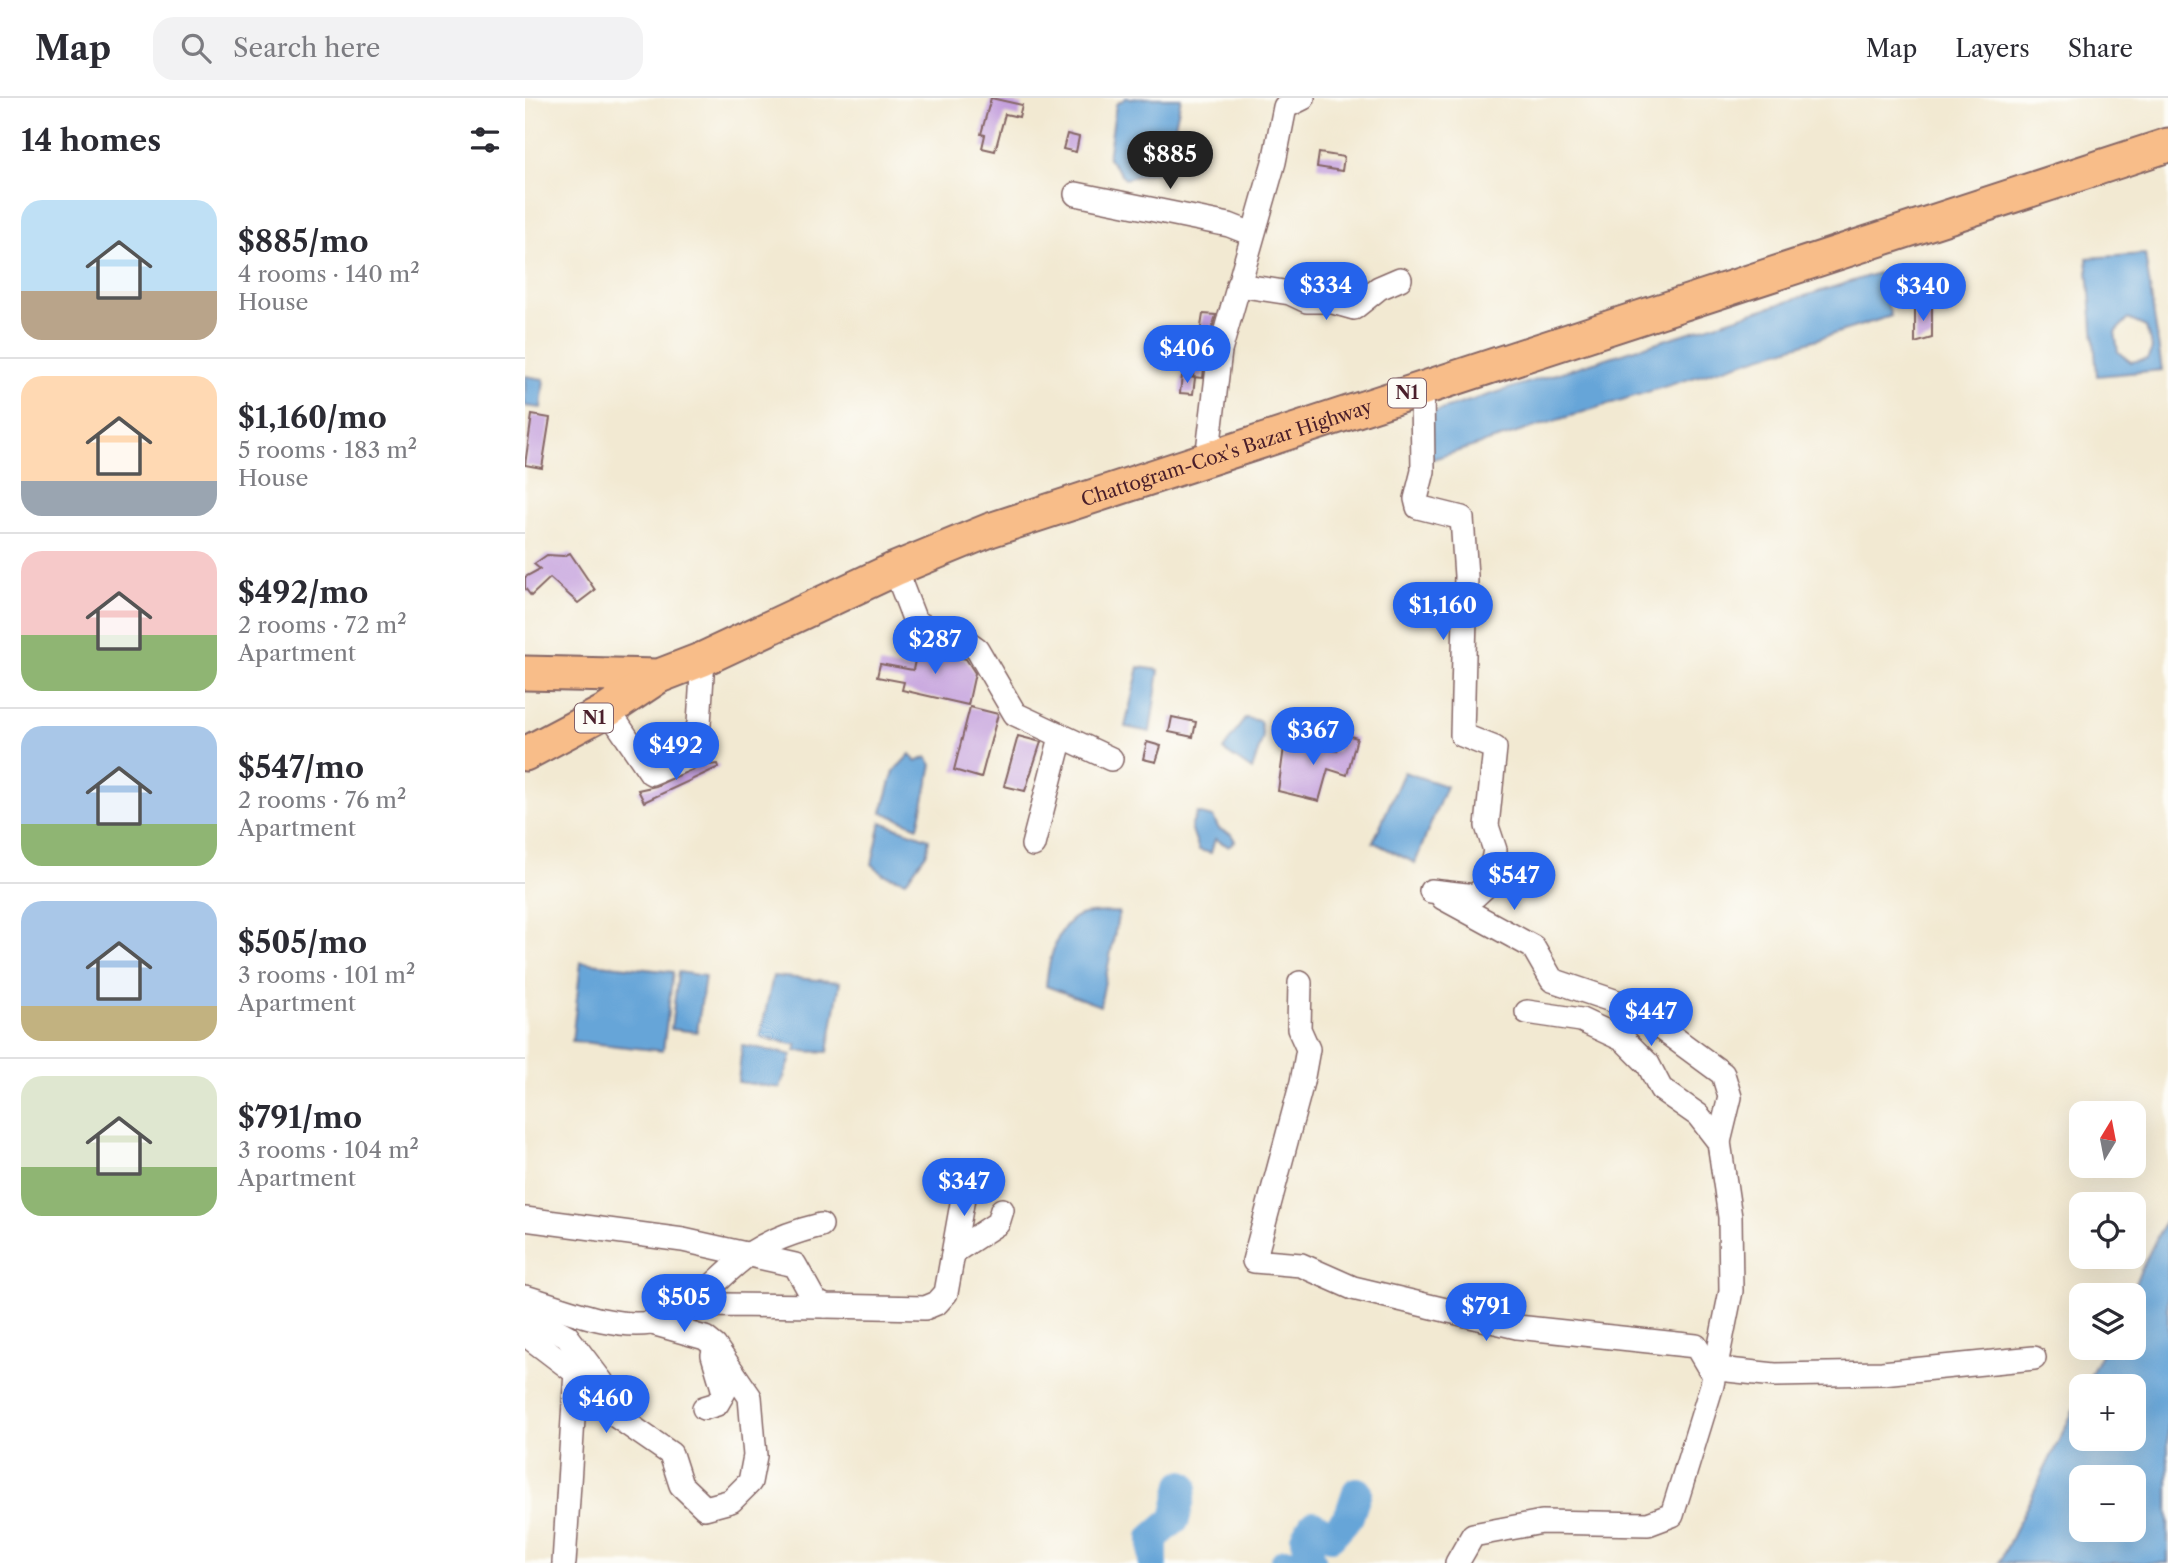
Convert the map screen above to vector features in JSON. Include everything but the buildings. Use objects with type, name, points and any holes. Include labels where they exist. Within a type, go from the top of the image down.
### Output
[{"type":"highway","name":"Chattogram-Cox's Bazar Highway","points":[[525,754],[608,710],[659,676],[703,659],[895,569],[990,530],[2168,145]]},
{"type":"highway","name":"Chattogram-Cox's Bazar Highway","points":[[525,673],[659,676]]},
{"type":"street","points":[[1207,459],[1220,351],[1274,162],[1285,107],[1303,98]]},
{"type":"street","points":[[1076,194],[1229,225],[1252,234]]},
{"type":"street","points":[[1238,285],[1290,293],[1307,301],[1329,300],[1354,308],[1379,289],[1400,279]]},
{"type":"street","points":[[1422,388],[1423,471],[1416,499],[1418,506],[1462,519],[1466,576],[1462,735],[1495,748],[1487,826],[1496,850],[1488,884],[1475,896],[1431,891],[1533,947],[1552,980],[1632,1007],[1723,1074],[1730,1097],[1719,1142],[1730,1217],[1731,1291],[1716,1368],[1672,1515],[1648,1524],[1542,1522],[1473,1535],[1457,1563]]},
{"type":"street","points":[[895,569],[915,621],[942,636],[967,641],[977,649],[1015,714],[1111,759]]},
{"type":"street","points":[[608,710],[651,773],[688,758],[699,724],[703,659]]},
{"type":"street","points":[[1033,845],[1061,737]]},
{"type":"street","points":[[1300,983],[1299,1029],[1308,1049],[1302,1082],[1254,1261],[1301,1265],[1353,1288],[1517,1327],[1696,1346],[1709,1368],[1775,1375],[1882,1373],[2034,1358]]},
{"type":"street","points":[[1527,1012],[1581,1020],[1625,1040],[1648,1064],[1661,1089],[1698,1115],[1719,1142]]},
{"type":"street","points":[[652,1324],[678,1313],[721,1305],[925,1308],[937,1303],[946,1293],[963,1198]]},
{"type":"street","points":[[955,1251],[998,1223],[1002,1210]]},
{"type":"street","points":[[525,1219],[683,1240],[795,1265],[815,1301],[825,1306]]},
{"type":"street","points":[[678,1313],[750,1253],[786,1234],[821,1225]]},
{"type":"street","points":[[525,1297],[615,1322],[652,1324],[705,1338],[715,1346],[750,1397],[755,1456],[750,1482],[730,1501],[705,1508],[681,1485],[671,1454],[616,1416],[593,1385],[525,1334]]},
{"type":"street","points":[[525,1313],[567,1336],[619,1404],[659,1446]]},
{"type":"street","points":[[704,1408],[716,1404],[724,1392],[709,1342]]},
{"type":"street","points":[[564,1563],[576,1371]]},
{"type":"water","points":[[1126,98],[1181,98],[1166,169],[1125,179],[1108,158],[1116,104]]},
{"type":"water","points":[[2145,254],[2162,370],[2097,376],[2087,258]],"holes":[[[2128,319],[2146,327],[2152,349],[2147,359],[2131,362],[2118,352],[2115,332]]]},
{"type":"water","points":[[1878,273],[1891,316],[1430,460],[1428,414]]},
{"type":"water","points":[[525,376],[544,379],[541,408],[525,406]]},
{"type":"water","points":[[1139,667],[1159,670],[1150,732],[1125,727]]},
{"type":"water","points":[[1245,718],[1260,721],[1263,737],[1252,770],[1223,750]]},
{"type":"water","points":[[910,754],[916,762],[927,757],[932,765],[918,827],[882,812],[894,771]]},
{"type":"water","points":[[1404,772],[1446,786],[1415,863],[1373,842]]},
{"type":"water","points":[[1197,813],[1213,817],[1219,829],[1231,834],[1235,841],[1228,846],[1215,839],[1211,853],[1199,850],[1191,827]]},
{"type":"water","points":[[881,822],[929,839],[927,852],[906,881],[883,874],[872,864]]},
{"type":"water","points":[[1119,912],[1100,1006],[1046,986],[1055,946],[1065,927],[1080,915]]},
{"type":"water","points":[[581,962],[673,972],[663,1051],[572,1041]]},
{"type":"water","points":[[678,972],[705,976],[697,1032],[671,1029]]},
{"type":"water","points":[[773,976],[840,982],[828,1052],[795,1051],[797,1045],[760,1037]]},
{"type":"water","points":[[742,1045],[792,1055],[780,1088],[738,1082]]},
{"type":"water","points":[[2168,1214],[2168,1563],[1999,1563],[2069,1420],[2069,1451],[2146,1451],[2146,1374],[2091,1374],[2098,1360],[2146,1360],[2146,1283],[2135,1283],[2142,1269],[2146,1269],[2146,1260]]},
{"type":"waterway","points":[[1153,1563],[1153,1538],[1175,1519],[1183,1485]]},
{"type":"waterway","points":[[1312,1563],[1305,1538],[1313,1525],[1331,1536],[1349,1516],[1357,1492]]}]
